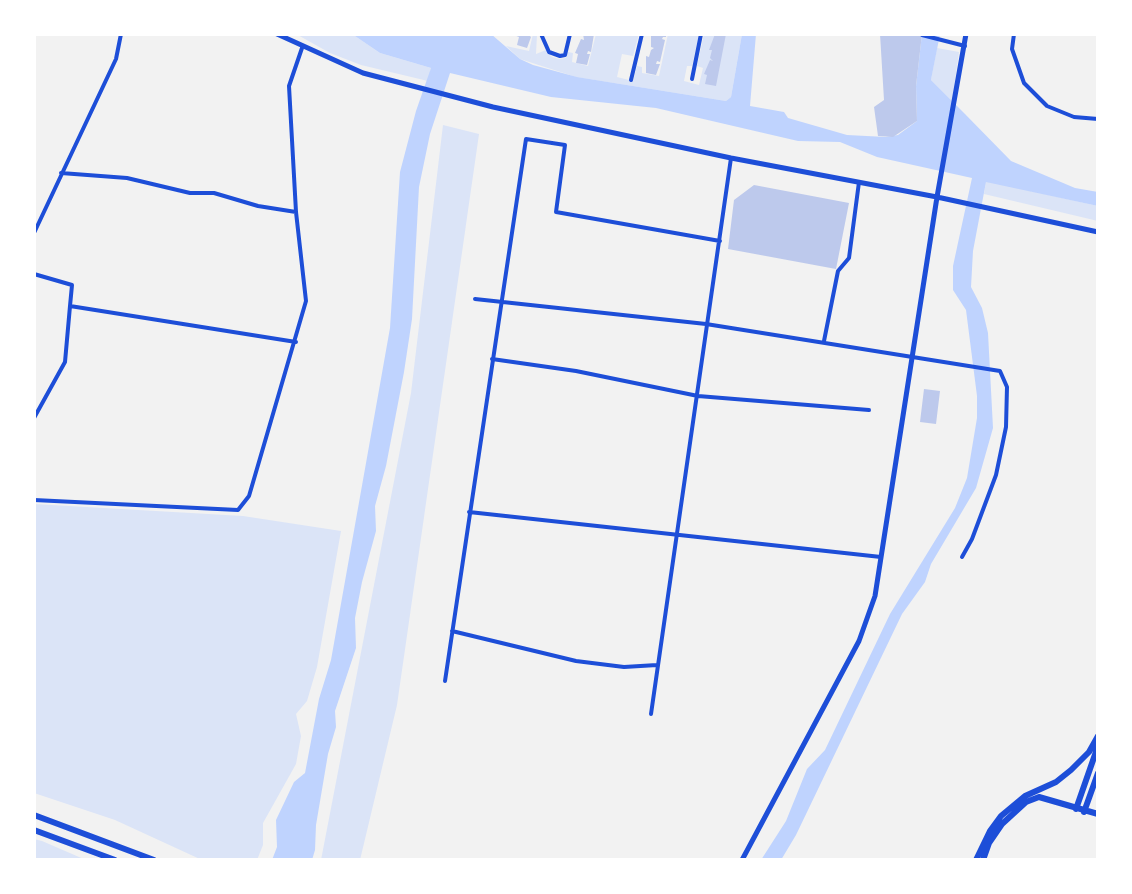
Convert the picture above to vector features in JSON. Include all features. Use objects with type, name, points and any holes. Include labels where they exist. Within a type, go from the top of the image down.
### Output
[{"type":"main road","points":[[976,860],[1001,816],[1025,796],[1056,782],[1071,770],[1089,752],[1098,736]]},
{"type":"main road","points":[[1080,810],[1098,746]]},
{"type":"main road","points":[[1080,810],[1098,773]]},
{"type":"main road","points":[[983,860],[989,843],[1002,824],[1026,802],[1039,797],[1098,814]]},
{"type":"main road","points":[[34,815],[154,860]]},
{"type":"main road","points":[[34,830],[115,860]]},
{"type":"street","points":[[34,233],[116,59],[121,34]]},
{"type":"street","points":[[277,34],[302,48],[363,73],[450,96],[731,158],[983,206],[1098,232]]},
{"type":"street","points":[[541,34],[549,52],[560,56],[565,55],[570,34]]},
{"type":"street","points":[[631,80],[642,34]]},
{"type":"street","points":[[692,79],[701,34]]},
{"type":"street","points":[[742,860],[859,641],[875,596],[940,175],[956,102],[966,34]]},
{"type":"street","points":[[1014,34],[1012,49],[1024,83],[1047,106],[1074,117],[1098,119]]},
{"type":"street","points":[[922,35],[965,46]]},
{"type":"street","points":[[34,500],[238,510],[249,496],[306,301],[296,212],[289,86],[302,48]]},
{"type":"street","points":[[445,681],[526,139],[565,145],[556,212],[720,241]]},
{"type":"street","points":[[651,714],[731,158]]},
{"type":"street","points":[[61,173],[127,178],[190,193],[214,193],[258,206],[296,212]]},
{"type":"street","points":[[824,342],[838,271],[849,258],[859,182]]},
{"type":"street","points":[[34,274],[72,285],[65,362],[34,418]]},
{"type":"street","points":[[475,299],[706,324],[1000,371],[1007,387],[1006,427],[996,475],[962,557]]},
{"type":"street","points":[[70,306],[296,342]]},
{"type":"street","points":[[492,359],[576,371],[698,396],[869,410]]},
{"type":"street","points":[[469,512],[883,557]]},
{"type":"street","points":[[452,631],[576,661],[624,667],[658,665]]},
{"type":"shaded area","points":[[296,34],[352,34],[380,53],[431,68],[428,81],[361,65],[330,53]]},
{"type":"shaded area","points":[[533,34],[537,35],[536,54],[546,50],[559,59],[566,58],[568,52],[573,53],[572,62],[588,66],[596,34],[639,34],[633,56],[622,54],[617,77],[633,81],[637,66],[642,67],[642,73],[659,76],[668,34],[699,34],[692,66],[687,66],[684,81],[699,85],[703,68],[697,66],[704,34],[742,34],[731,97],[726,101],[576,77],[520,59],[506,46],[529,51]]},
{"type":"shaded area","points":[[937,48],[959,52],[952,101],[931,80]]},
{"type":"shaded area","points":[[443,125],[479,134],[397,705],[360,860],[321,860],[411,393]]},
{"type":"shaded area","points":[[986,181],[1098,206],[1098,221],[984,194]]},
{"type":"shaded area","points":[[34,504],[243,516],[341,531],[317,667],[307,701],[296,714],[301,736],[296,764],[263,823],[263,845],[257,860],[202,860],[115,820],[34,793]]},
{"type":"shaded area","points":[[34,839],[42,841],[86,860],[34,860]]},
{"type":"water","points":[[352,34],[491,34],[520,59],[533,65],[577,77],[726,101],[731,97],[742,34],[756,34],[750,106],[784,112],[788,118],[847,135],[886,137],[898,135],[917,121],[916,86],[922,34],[940,34],[931,80],[1011,161],[1075,188],[1098,192],[1098,206],[986,182],[973,251],[971,287],[982,308],[988,333],[993,428],[976,488],[931,564],[925,582],[902,614],[796,835],[781,860],[761,860],[786,821],[807,769],[825,750],[890,614],[955,508],[967,478],[977,418],[977,396],[966,310],[953,290],[953,266],[972,178],[877,157],[840,142],[798,141],[656,108],[551,97],[450,73],[430,134],[419,187],[412,319],[404,372],[375,506],[376,531],[355,618],[356,648],[335,711],[336,727],[328,754],[315,850],[312,860],[272,860],[277,847],[276,820],[294,782],[305,773],[319,699],[331,660],[390,328],[400,172],[431,68],[380,53]]},
{"type":"building","points":[[511,34],[528,34],[531,37],[527,48],[517,45],[519,37]]},
{"type":"building","points":[[583,34],[594,34],[591,52],[587,54],[590,54],[587,65],[576,63],[578,54],[575,53],[581,39],[584,40]]},
{"type":"building","points":[[651,34],[666,34],[662,39],[665,40],[660,62],[656,64],[660,64],[656,75],[646,73],[646,56],[649,57],[654,48],[651,47]]},
{"type":"building","points":[[715,34],[726,34],[716,86],[705,84],[707,75],[704,74],[710,60],[713,61],[710,58],[712,50],[709,50]]},
{"type":"building","points":[[880,34],[922,34],[916,86],[917,121],[893,137],[878,136],[874,107],[884,100]]},
{"type":"building","points":[[754,185],[849,203],[836,269],[728,249],[734,200]]},
{"type":"building","points":[[924,389],[940,391],[936,424],[920,422]]}]
